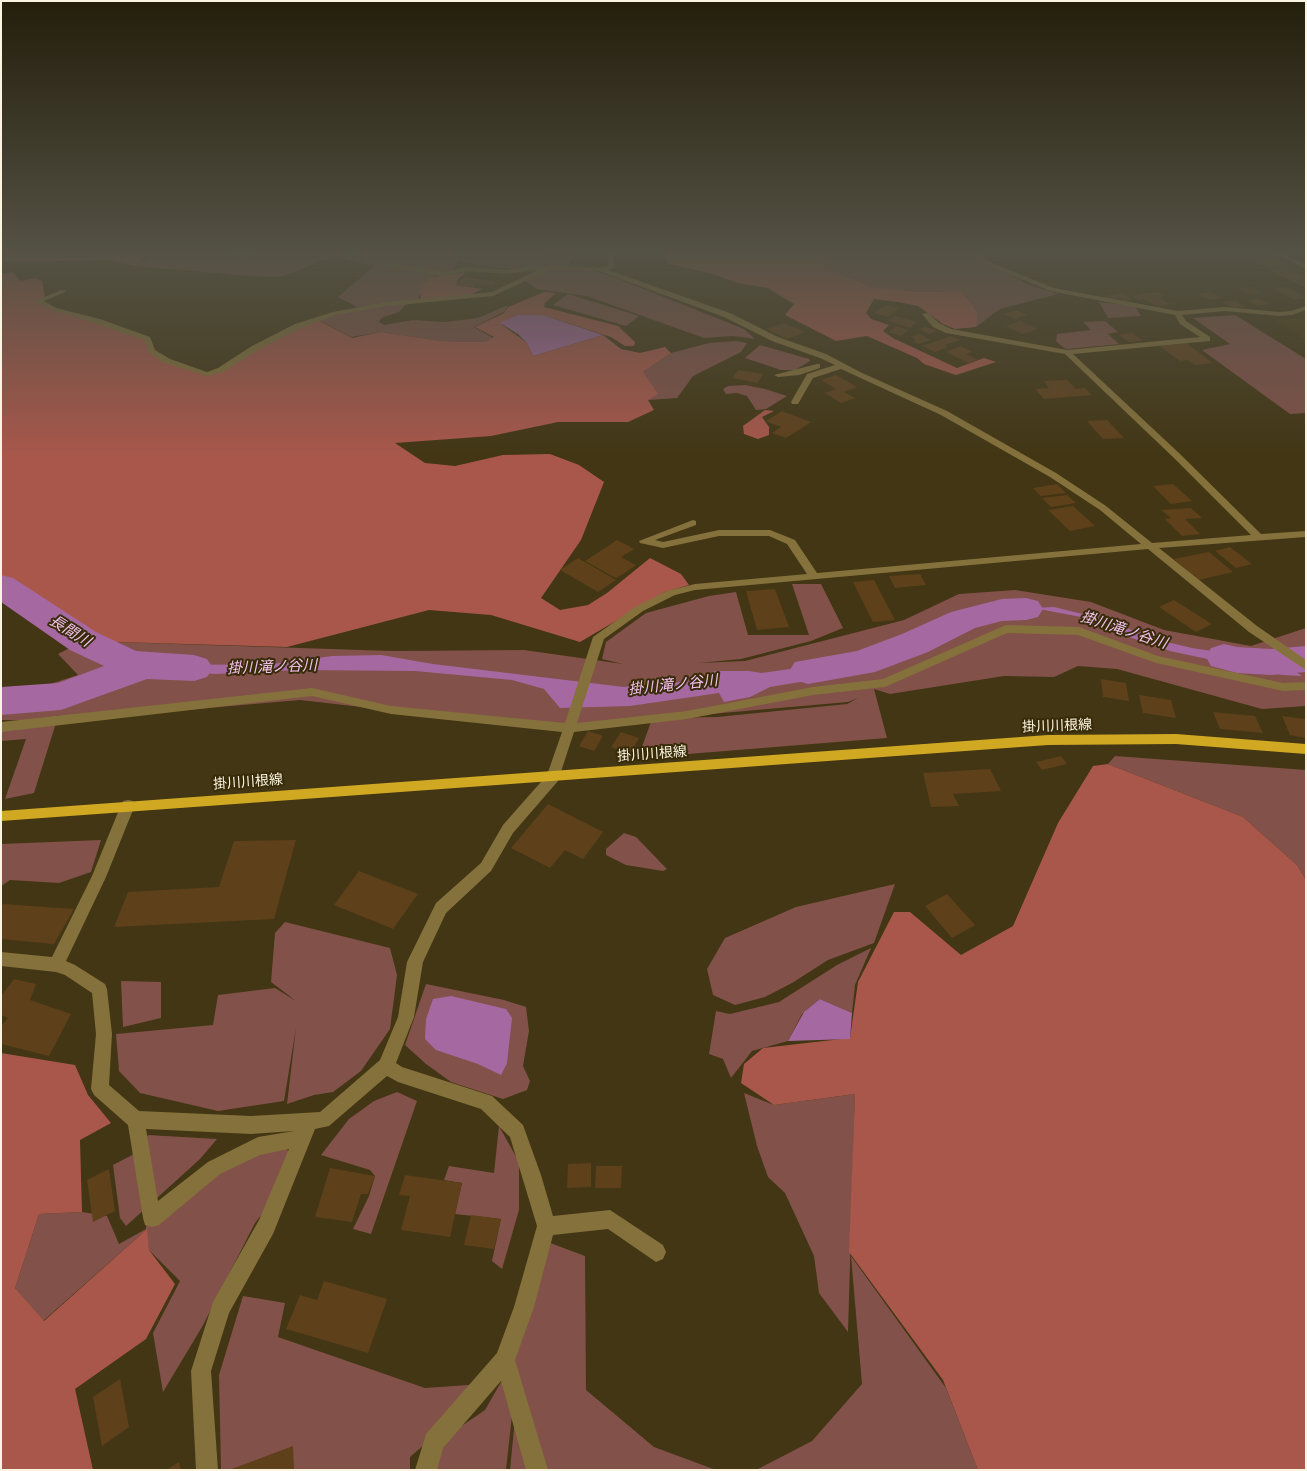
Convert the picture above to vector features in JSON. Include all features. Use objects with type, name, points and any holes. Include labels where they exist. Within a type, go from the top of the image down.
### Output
[{"type":"main road","name":"掛川川根線","points":[[1,816],[128,805],[1048,740],[1176,739],[1306,749]]},
{"type":"street","points":[[99,322],[147,339],[152,351],[167,361],[207,374],[221,370],[255,348],[310,322]]},
{"type":"street","points":[[742,322],[775,339],[815,353],[944,413],[1052,475],[1103,508],[1253,629],[1306,666]]},
{"type":"street","points":[[933,322],[936,325],[967,338],[1067,352],[1207,339],[1183,322]]},
{"type":"street","points":[[1067,352],[1177,456],[1258,537]]},
{"type":"street","points":[[778,375],[796,373],[832,362]]},
{"type":"street","points":[[795,402],[810,376],[841,366]]},
{"type":"street","points":[[693,523],[644,541],[664,545],[719,533],[770,533],[791,542],[814,576]]},
{"type":"street","points":[[136,1120],[152,1218],[214,1168],[258,1146],[306,1129],[323,1120],[386,1066],[406,1017],[415,962],[441,908],[486,867],[508,829],[553,776],[598,637],[639,609],[671,593],[695,587],[1149,546],[1306,534]]},
{"type":"street","points":[[1,727],[312,692],[391,710],[569,728],[687,716],[813,691],[885,683],[1006,629],[1079,631],[1156,659],[1283,687],[1306,686]]},
{"type":"street","points":[[56,965],[99,877],[128,805]]},
{"type":"street","points":[[1,959],[56,965],[70,970],[99,989],[104,1034],[100,1089],[136,1120],[306,1129]]},
{"type":"street","points":[[386,1066],[398,1074],[486,1102],[517,1131],[532,1175],[546,1226],[524,1307],[505,1360],[434,1442],[426,1470]]},
{"type":"street","points":[[207,1470],[201,1372],[220,1309],[266,1227],[306,1129]]},
{"type":"street","points":[[546,1226],[610,1219],[656,1252]]},
{"type":"street","points":[[505,1360],[537,1470]]},
{"type":"shaded area","points":[[1,322],[94,322],[147,339],[152,351],[161,357],[208,374],[286,332],[314,322],[321,322],[352,338],[381,332],[441,341],[485,342],[494,337],[475,327],[486,322],[505,322],[501,324],[527,343],[533,356],[603,335],[621,349],[640,353],[665,347],[671,353],[643,372],[658,394],[648,400],[654,410],[628,422],[558,422],[491,436],[395,443],[425,463],[455,466],[503,455],[550,454],[579,465],[604,482],[581,540],[541,598],[560,610],[588,605],[607,593],[650,558],[681,574],[689,585],[665,592],[580,642],[491,615],[429,610],[287,647],[83,641],[1,587]]},
{"type":"shaded area","points":[[322,322],[379,322],[384,325],[403,322],[484,322],[474,327],[493,338],[485,342],[441,341],[381,332],[351,337]]},
{"type":"shaded area","points":[[564,322],[601,322],[618,326],[635,342],[634,346],[625,346],[611,337]]},
{"type":"shaded area","points":[[611,322],[632,322],[626,326]]},
{"type":"shaded area","points":[[658,322],[726,322],[744,329],[755,339],[733,336],[704,338]]},
{"type":"shaded area","points":[[798,322],[879,322],[889,325],[883,331],[893,338],[957,368],[984,358],[996,362],[956,375],[924,364],[917,358],[867,336],[836,341]]},
{"type":"shaded area","points":[[940,322],[976,322],[976,327],[955,329]]},
{"type":"shaded area","points":[[976,322],[983,322],[976,327]]},
{"type":"shaded area","points":[[1083,322],[1106,322],[1118,332],[1108,334],[1119,344],[1067,349],[1056,341],[1057,334],[1091,330]]},
{"type":"shaded area","points":[[1198,322],[1246,322],[1306,359],[1306,413],[1290,414],[1202,350],[1230,344]]},
{"type":"shaded area","points":[[1277,322],[1306,322],[1306,340]]},
{"type":"shaded area","points":[[736,341],[747,343],[741,352],[693,376],[677,398],[648,400],[643,372],[671,353],[709,343]]},
{"type":"shaded area","points":[[760,345],[809,359],[810,361],[795,370],[781,370],[745,358]]},
{"type":"shaded area","points":[[745,385],[787,396],[766,409],[756,410],[747,396],[737,393],[726,394],[723,389],[728,386]]},
{"type":"shaded area","points":[[765,410],[774,411],[762,417],[769,427],[769,435],[758,439],[744,434],[743,426]]},
{"type":"shaded area","points":[[792,584],[821,584],[843,628],[811,641],[741,659],[699,663],[745,661],[904,620],[959,594],[1015,590],[1091,602],[1164,630],[1251,646],[1306,628],[1306,706],[1262,709],[1117,669],[1078,666],[1054,677],[1004,676],[890,694],[874,689],[887,738],[638,758],[652,719],[569,728],[466,719],[300,700],[59,721],[1,720],[1,694],[28,691],[78,675],[58,654],[83,641],[393,651],[524,650],[623,664],[602,659],[606,642],[646,613],[709,596],[736,592],[748,635],[809,635]],"holes":[[[858,698],[847,704],[717,717],[665,718],[848,702]]]},
{"type":"shaded area","points":[[1,723],[56,723],[34,793],[5,799],[26,739],[1,741]]},
{"type":"shaded area","points":[[1115,756],[1306,770],[1306,880],[1297,865],[1243,817],[1108,764]]},
{"type":"shaded area","points":[[1108,764],[1243,817],[1297,865],[1306,880],[1306,1470],[978,1470],[943,1380],[849,1252],[855,1094],[774,1105],[741,1083],[744,1064],[763,1048],[850,1038],[858,982],[894,912],[910,912],[961,955],[1013,926],[1058,823],[1093,766]]},
{"type":"shaded area","points":[[624,833],[636,837],[667,869],[663,871],[626,865],[606,855],[606,849]]},
{"type":"shaded area","points":[[101,840],[91,872],[59,883],[10,880],[1,886],[1,844]]},
{"type":"shaded area","points":[[895,884],[874,943],[828,960],[792,983],[765,997],[735,1005],[713,995],[707,969],[725,938],[796,907]]},
{"type":"shaded area","points":[[285,922],[390,948],[397,975],[390,1029],[361,1071],[333,1092],[314,1095],[287,1104],[296,1028],[284,1101],[218,1111],[140,1093],[119,1071],[116,1034],[213,1025],[218,995],[275,988],[296,1001],[271,982],[275,933]]},
{"type":"shaded area","points":[[871,948],[855,985],[852,1013],[820,999],[802,1014],[788,1041],[752,1051],[731,1078],[723,1059],[709,1054],[716,1011],[730,1014],[779,1002],[837,965]]},
{"type":"shaded area","points":[[121,981],[161,982],[161,1018],[123,1027]]},
{"type":"shaded area","points":[[426,984],[504,1000],[526,1007],[529,1031],[523,1066],[530,1081],[527,1090],[503,1099],[451,1082],[426,1064],[405,1045]]},
{"type":"shaded area","points":[[1,1053],[75,1065],[88,1095],[111,1123],[80,1140],[82,1212],[39,1214],[15,1288],[44,1321],[147,1229],[149,1250],[175,1284],[146,1339],[75,1389],[93,1470],[1,1470]]},
{"type":"shaded area","points":[[397,1092],[417,1101],[371,1234],[353,1229],[369,1196],[375,1176],[370,1170],[321,1155],[349,1119],[374,1101]]},
{"type":"shaded area","points":[[744,1093],[774,1105],[855,1094],[848,1332],[819,1293],[814,1256],[785,1193],[768,1177],[757,1146]]},
{"type":"shaded area","points":[[499,1126],[519,1162],[519,1210],[502,1269],[492,1261],[501,1219],[455,1214],[462,1183],[444,1180],[449,1166],[494,1173]]},
{"type":"shaded area","points":[[148,1135],[217,1139],[200,1159],[126,1226],[120,1218],[113,1165],[140,1151]]},
{"type":"shaded area","points":[[284,1147],[293,1154],[281,1190],[255,1223],[202,1327],[163,1392],[153,1333],[180,1281],[149,1250],[146,1230],[43,1321],[15,1288],[39,1214],[82,1212],[107,1216],[119,1244],[146,1229],[146,1224],[246,1155]]},
{"type":"shaded area","points":[[537,1238],[585,1256],[586,1390],[654,1447],[716,1470],[510,1470],[517,1398],[514,1397],[506,1470],[429,1470],[427,1461],[460,1427],[485,1410],[508,1370]]},
{"type":"shaded area","points":[[851,1256],[946,1388],[978,1470],[756,1470],[812,1441],[862,1384]]},
{"type":"shaded area","points":[[243,1296],[285,1303],[278,1337],[425,1388],[482,1384],[433,1437],[410,1457],[410,1470],[221,1470],[219,1375]]},
{"type":"water","points":[[563,322],[603,335],[533,356],[527,343],[518,334],[500,323]]},
{"type":"water","points":[[1054,607],[1111,621],[1150,638],[1192,648],[1259,658],[1273,656],[1302,676],[1282,675],[1170,651],[1129,637],[1081,617],[1039,609],[1020,615],[977,622],[920,644],[908,646],[991,610]]},
{"type":"water","points":[[99,653],[185,665],[272,664],[332,656],[381,655],[433,664],[624,687],[715,679],[714,671],[761,673],[856,660],[869,666],[848,674],[770,687],[750,697],[724,702],[719,693],[630,706],[560,708],[544,689],[512,680],[415,671],[298,670],[215,674],[125,667]]},
{"type":"water","points":[[451,996],[506,1009],[512,1018],[507,1063],[501,1075],[478,1064],[436,1050],[425,1039],[426,1019],[433,999]]},
{"type":"water","points":[[820,999],[852,1013],[850,1039],[788,1041],[804,1012]]},
{"type":"building","points":[[890,322],[917,322],[910,328]]},
{"type":"building","points":[[1021,322],[1038,329],[1023,334],[1006,326]]},
{"type":"building","points":[[784,323],[805,332],[787,339],[767,329]]},
{"type":"building","points":[[896,326],[908,330],[901,336],[888,332]]},
{"type":"building","points":[[926,327],[937,331],[929,334],[919,329]]},
{"type":"building","points":[[1133,333],[1143,341],[1129,342],[1119,335]]},
{"type":"building","points":[[919,334],[931,340],[919,344],[914,342],[916,340],[911,337]]},
{"type":"building","points":[[951,336],[960,340],[945,345],[948,347],[935,352],[922,346]]},
{"type":"building","points":[[1186,343],[1213,363],[1195,365],[1187,360],[1180,361],[1159,346]]},
{"type":"building","points":[[961,346],[972,352],[966,354],[978,360],[969,363],[946,352]]},
{"type":"building","points":[[738,370],[763,374],[758,383],[732,378]]},
{"type":"building","points":[[836,375],[857,387],[844,392],[855,398],[841,403],[825,393],[836,389],[821,380]]},
{"type":"building","points":[[1067,380],[1076,389],[1085,388],[1092,395],[1044,399],[1035,389],[1049,388],[1043,381]]},
{"type":"building","points":[[782,411],[811,422],[786,438],[772,433],[781,427],[766,421]]},
{"type":"building","points":[[1107,420],[1124,438],[1103,439],[1087,421]]},
{"type":"building","points":[[1057,484],[1066,493],[1041,496],[1033,488]]},
{"type":"building","points":[[1173,484],[1192,501],[1171,504],[1153,486]]},
{"type":"building","points":[[1067,495],[1076,503],[1051,507],[1042,498]]},
{"type":"building","points":[[1073,506],[1095,526],[1070,531],[1048,510]]},
{"type":"building","points":[[1191,508],[1202,518],[1185,519],[1200,534],[1182,536],[1165,519],[1171,518],[1161,510]]},
{"type":"building","points":[[617,540],[634,549],[621,557],[636,565],[623,574],[616,578],[585,561]]},
{"type":"building","points":[[1230,547],[1252,564],[1236,568],[1215,551]]},
{"type":"building","points":[[1209,552],[1233,572],[1198,580],[1174,559]]},
{"type":"building","points":[[578,558],[616,580],[598,592],[560,570]]},
{"type":"building","points":[[920,574],[926,585],[895,588],[889,576]]},
{"type":"building","points":[[874,580],[895,620],[873,622],[853,582]]},
{"type":"building","points":[[775,589],[789,627],[757,630],[746,591]]},
{"type":"building","points":[[1174,600],[1212,624],[1196,632],[1159,607]]},
{"type":"building","points":[[1101,679],[1126,683],[1129,701],[1103,697]]},
{"type":"building","points":[[1139,695],[1171,700],[1176,718],[1143,713]]},
{"type":"building","points":[[1213,712],[1255,716],[1263,733],[1220,729]]},
{"type":"building","points":[[1282,716],[1306,719],[1306,738],[1290,735]]},
{"type":"building","points":[[588,731],[603,736],[594,751],[579,746]]},
{"type":"building","points":[[621,732],[639,738],[630,754],[611,747]]},
{"type":"building","points":[[1061,756],[1067,764],[1042,770],[1036,762]]},
{"type":"building","points":[[990,769],[1001,791],[953,794],[959,806],[931,807],[923,773]]},
{"type":"building","points":[[548,804],[603,832],[583,859],[565,850],[550,868],[511,848]]},
{"type":"building","points":[[296,840],[274,919],[114,927],[128,892],[219,887],[234,841]]},
{"type":"building","points":[[359,871],[418,894],[393,929],[334,905]]},
{"type":"building","points":[[947,894],[975,925],[952,938],[925,906]]},
{"type":"building","points":[[3,904],[74,909],[54,944],[1,939],[1,906]]},
{"type":"building","points":[[14,979],[36,984],[30,1000],[71,1014],[49,1056],[1,1044],[1,1026],[8,1018],[1,1015],[1,996]]},
{"type":"building","points":[[591,1163],[591,1187],[567,1188],[568,1164]]},
{"type":"building","points":[[596,1166],[622,1166],[621,1188],[595,1188]]},
{"type":"building","points":[[330,1168],[375,1176],[368,1194],[361,1194],[352,1222],[315,1217]]},
{"type":"building","points":[[109,1169],[115,1211],[93,1222],[87,1180]]},
{"type":"building","points":[[405,1175],[462,1183],[450,1237],[401,1230],[410,1196],[399,1195]]},
{"type":"building","points":[[471,1215],[501,1219],[494,1249],[464,1245]]},
{"type":"building","points":[[324,1281],[387,1299],[368,1353],[286,1329],[300,1295],[317,1300]]},
{"type":"building","points":[[120,1379],[129,1427],[102,1446],[93,1397]]},
{"type":"building","points":[[293,1446],[294,1470],[229,1470]]},
{"type":"building","points":[[179,1462],[181,1470],[166,1470]]},
{"type":"waterway","name":"長間川","points":[[1,586],[83,641],[126,662],[144,666]]},
{"type":"waterway","name":"掛川滝ノ谷川","points":[[808,671],[862,663],[915,643],[963,620],[1002,610],[1026,609]]},
{"type":"waterway","name":"掛川滝ノ谷川","points":[[1224,657],[1237,660],[1271,662],[1306,659]]},
{"type":"waterway","name":"掛川滝ノ谷川","points":[[1,701],[61,696],[144,666]]},
{"type":"waterway","name":"掛川滝ノ谷川","points":[[144,666],[194,668]]}]
